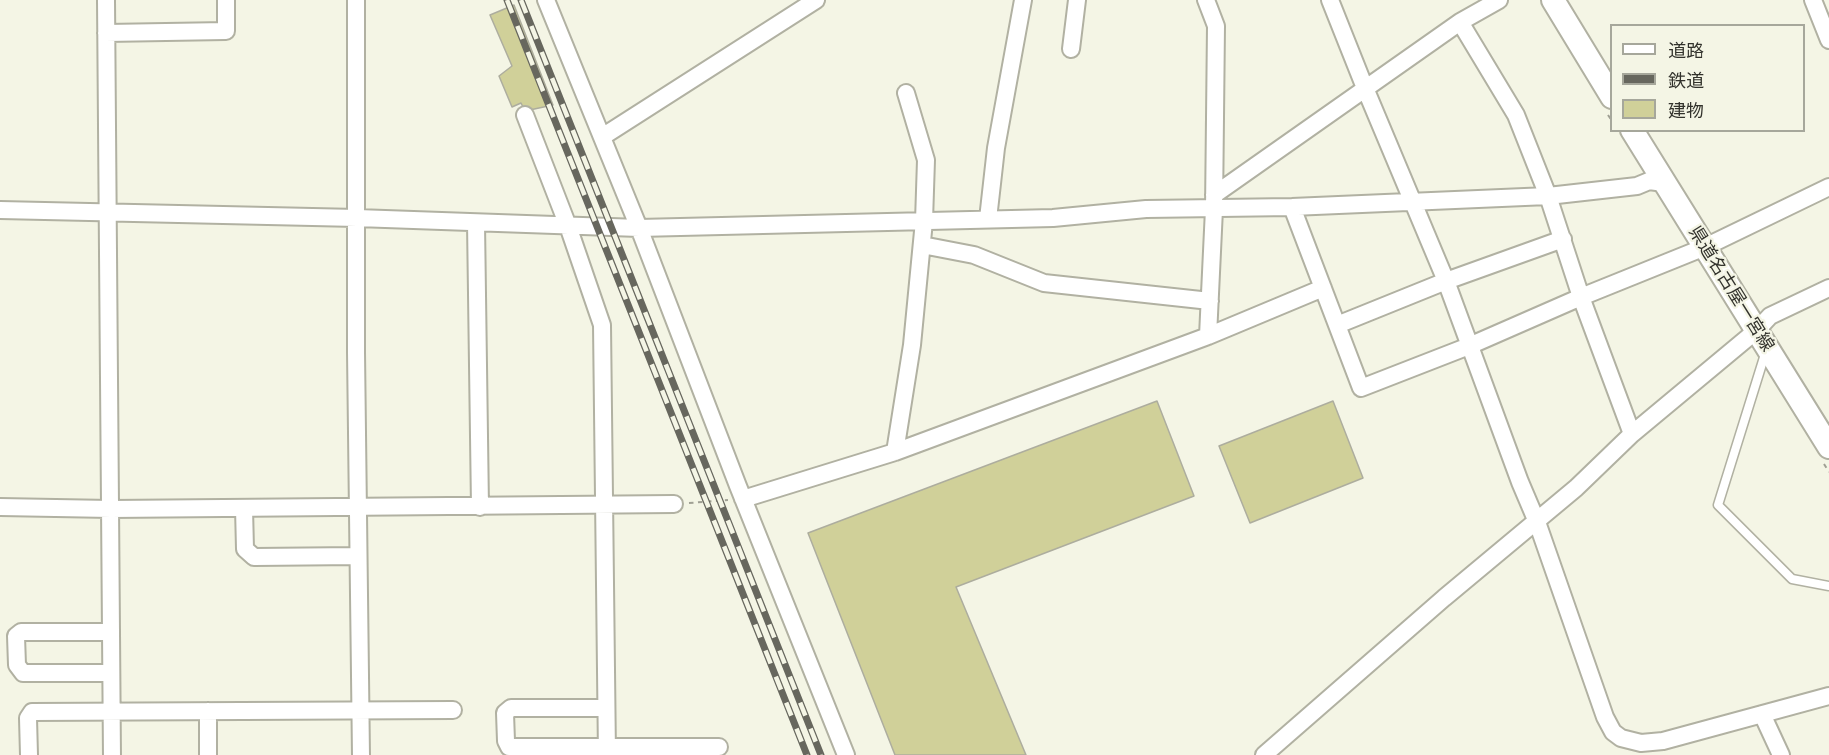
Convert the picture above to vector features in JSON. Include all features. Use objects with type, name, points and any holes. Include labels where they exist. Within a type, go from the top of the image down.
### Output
[{"type":"main road","points":[[1553,0],[1610,95]]},
{"type":"main road","name":"県道名古屋一宮線","points":[[1633,132],[1829,447]]},
{"type":"street","points":[[105,0],[112,755]]},
{"type":"street","points":[[105,33],[226,31],[226,0]]},
{"type":"street","points":[[356,0],[357,508],[361,755]]},
{"type":"street","points":[[546,0],[639,228],[743,499],[846,755]]},
{"type":"street","points":[[602,138],[816,0]]},
{"type":"street","points":[[988,219],[996,148],[1023,0]]},
{"type":"street","points":[[1071,49],[1077,0]]},
{"type":"street","points":[[1206,0],[1216,26],[1214,202],[1208,336]]},
{"type":"street","points":[[1330,0],[1446,281],[1537,522],[1605,717],[1613,732],[1621,738],[1641,743],[1663,741],[1829,696]]},
{"type":"street","points":[[1214,202],[1365,88],[1460,22],[1499,0]]},
{"type":"street","points":[[1813,0],[1829,40]]},
{"type":"street","points":[[1460,22],[1515,115],[1548,196],[1581,297],[1632,434]]},
{"type":"street","points":[[896,452],[912,345],[924,220],[926,160],[906,93]]},
{"type":"street","points":[[525,115],[568,226],[602,325],[607,751]]},
{"type":"street","points":[[0,210],[357,218],[639,228],[1053,218],[1214,202],[1292,207],[1548,196],[1637,186],[1649,181],[1664,183]]},
{"type":"street","points":[[1292,207],[1361,388],[1469,346],[1581,297],[1705,247],[1829,187]]},
{"type":"street","points":[[476,223],[480,507]]},
{"type":"street","points":[[1337,325],[1446,281],[1563,239]]},
{"type":"street","points":[[922,245],[974,255],[1044,283],[1210,302]]},
{"type":"street","points":[[743,499],[896,452],[1208,336],[1323,288]]},
{"type":"street","points":[[1264,755],[1428,611],[1576,488],[1632,434],[1762,338],[1770,316],[1829,288]]},
{"type":"street","points":[[0,507],[357,508],[674,504]]},
{"type":"street","points":[[244,508],[245,549],[254,557],[358,556]]},
{"type":"street","points":[[111,632],[21,632],[16,636],[17,665],[23,673],[111,673]]},
{"type":"street","points":[[606,708],[511,708],[505,713],[506,741],[509,747],[607,751],[719,747]]},
{"type":"street","points":[[30,755],[28,718],[32,712],[453,710]]},
{"type":"street","points":[[208,711],[208,755]]},
{"type":"street","points":[[1762,714],[1780,755]]},
{"type":"lane","points":[[1762,338],[1718,505],[1792,579],[1829,585]]},
{"type":"path","points":[[674,504],[743,499]]},
{"type":"building","points":[[514,5],[553,105],[525,111],[521,103],[512,107],[499,76],[512,66],[490,15]]},
{"type":"building","points":[[1157,401],[1194,496],[956,587],[1026,755],[895,755],[808,533]]},
{"type":"building","points":[[1333,401],[1363,478],[1250,523],[1219,446]]},
{"type":"railway","points":[[507,0],[807,755]]},
{"type":"railway","points":[[521,0],[821,755]]}]
